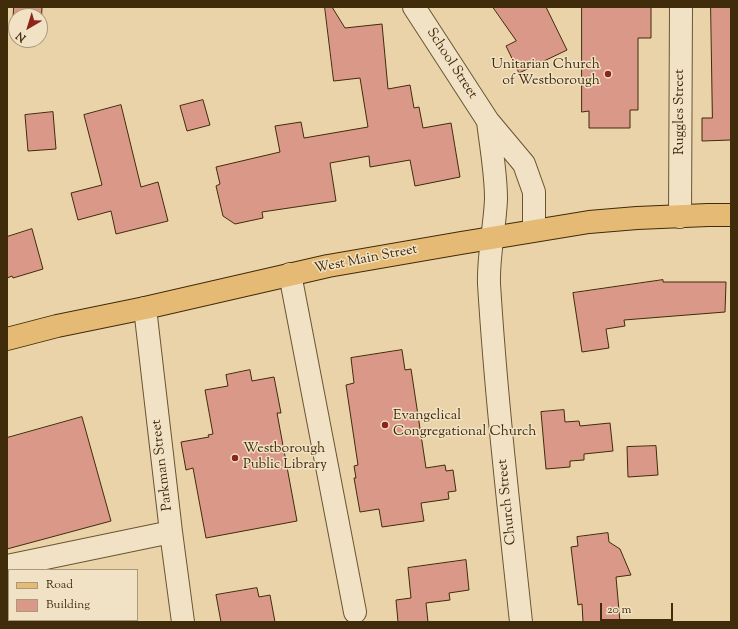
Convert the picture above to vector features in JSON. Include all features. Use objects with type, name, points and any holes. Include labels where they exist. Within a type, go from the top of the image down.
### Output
[{"type":"main road","name":"West Main Street","points":[[7,339],[57,326],[145,308],[290,274],[461,242],[491,239],[534,230],[596,222],[637,218],[731,215]]},
{"type":"street","name":"School Street","points":[[414,7],[488,121],[524,164],[534,192],[534,230]]},
{"type":"street","name":"Ruggles Street","points":[[680,217],[681,7]]},
{"type":"street","name":"School Street","points":[[488,121],[494,163],[496,199],[491,239]]},
{"type":"street","name":"Church Street","points":[[491,239],[489,281],[496,380],[521,622]]},
{"type":"street","points":[[290,274],[355,612]]},
{"type":"street","name":"Parkman Street","points":[[145,308],[183,622]]},
{"type":"street","points":[[7,566],[171,532]]},
{"type":"building","points":[[14,7],[42,7],[42,8]]},
{"type":"building","points":[[325,7],[332,7],[345,28],[382,24],[388,89],[410,85],[414,108],[419,107],[423,128],[451,123],[460,177],[415,186],[410,160],[370,167],[369,156],[330,163],[336,201],[262,212],[263,218],[235,224],[223,216],[216,186],[220,184],[216,167],[280,152],[275,126],[301,122],[304,138],[368,127],[360,78],[334,81]]},
{"type":"building","points":[[493,7],[546,7],[567,50],[519,73],[506,46],[516,41]]},
{"type":"building","name":"Unitarian Church of Westborough","points":[[582,7],[651,7],[651,38],[638,38],[638,110],[630,110],[630,128],[589,128],[589,111],[582,112]]},
{"type":"building","points":[[711,7],[731,7],[731,140],[702,141],[702,118],[712,118]]},
{"type":"building","points":[[203,100],[210,125],[187,131],[180,106]]},
{"type":"building","points":[[121,105],[141,187],[158,182],[168,221],[116,234],[111,211],[78,220],[71,193],[102,185],[84,115]]},
{"type":"building","points":[[53,112],[56,149],[28,151],[25,115]]},
{"type":"building","points":[[32,229],[43,269],[13,278],[12,276],[7,278],[7,237]]},
{"type":"building","points":[[663,280],[663,282],[726,282],[725,312],[624,320],[625,326],[606,329],[609,348],[582,352],[573,293]]},
{"type":"building","name":"Evangelical Congregational Church","points":[[402,350],[405,370],[411,369],[426,468],[445,465],[446,471],[453,470],[456,491],[448,492],[449,499],[421,503],[424,521],[382,527],[379,509],[360,512],[354,478],[356,478],[354,466],[358,465],[346,385],[354,383],[351,358]]},
{"type":"building","name":"Westborough Public Library","points":[[250,370],[252,381],[274,377],[281,413],[277,413],[297,521],[206,538],[193,468],[186,470],[181,442],[209,437],[208,435],[213,434],[205,390],[228,386],[226,375]]},
{"type":"building","points":[[564,410],[565,422],[579,421],[580,426],[610,423],[613,451],[584,454],[584,460],[570,461],[570,467],[546,469],[541,412]]},
{"type":"building","points":[[82,417],[111,521],[7,549],[7,438]]},
{"type":"building","points":[[656,446],[658,475],[628,477],[627,447]]},
{"type":"building","points":[[608,533],[609,542],[620,549],[631,575],[616,577],[620,622],[583,622],[582,604],[578,605],[571,547],[578,546],[577,537]]},
{"type":"building","points":[[466,560],[469,590],[449,593],[450,600],[426,603],[428,622],[398,622],[396,600],[411,598],[408,568]]},
{"type":"building","points":[[257,588],[259,597],[270,595],[275,622],[221,622],[216,595]]},
{"type":"place","name":"Unitarian Church of Westborough","points":[[608,74]]},
{"type":"place","name":"Evangelical Congregational Church","points":[[385,425]]},
{"type":"place","name":"Westborough Public Library","points":[[235,458]]}]
